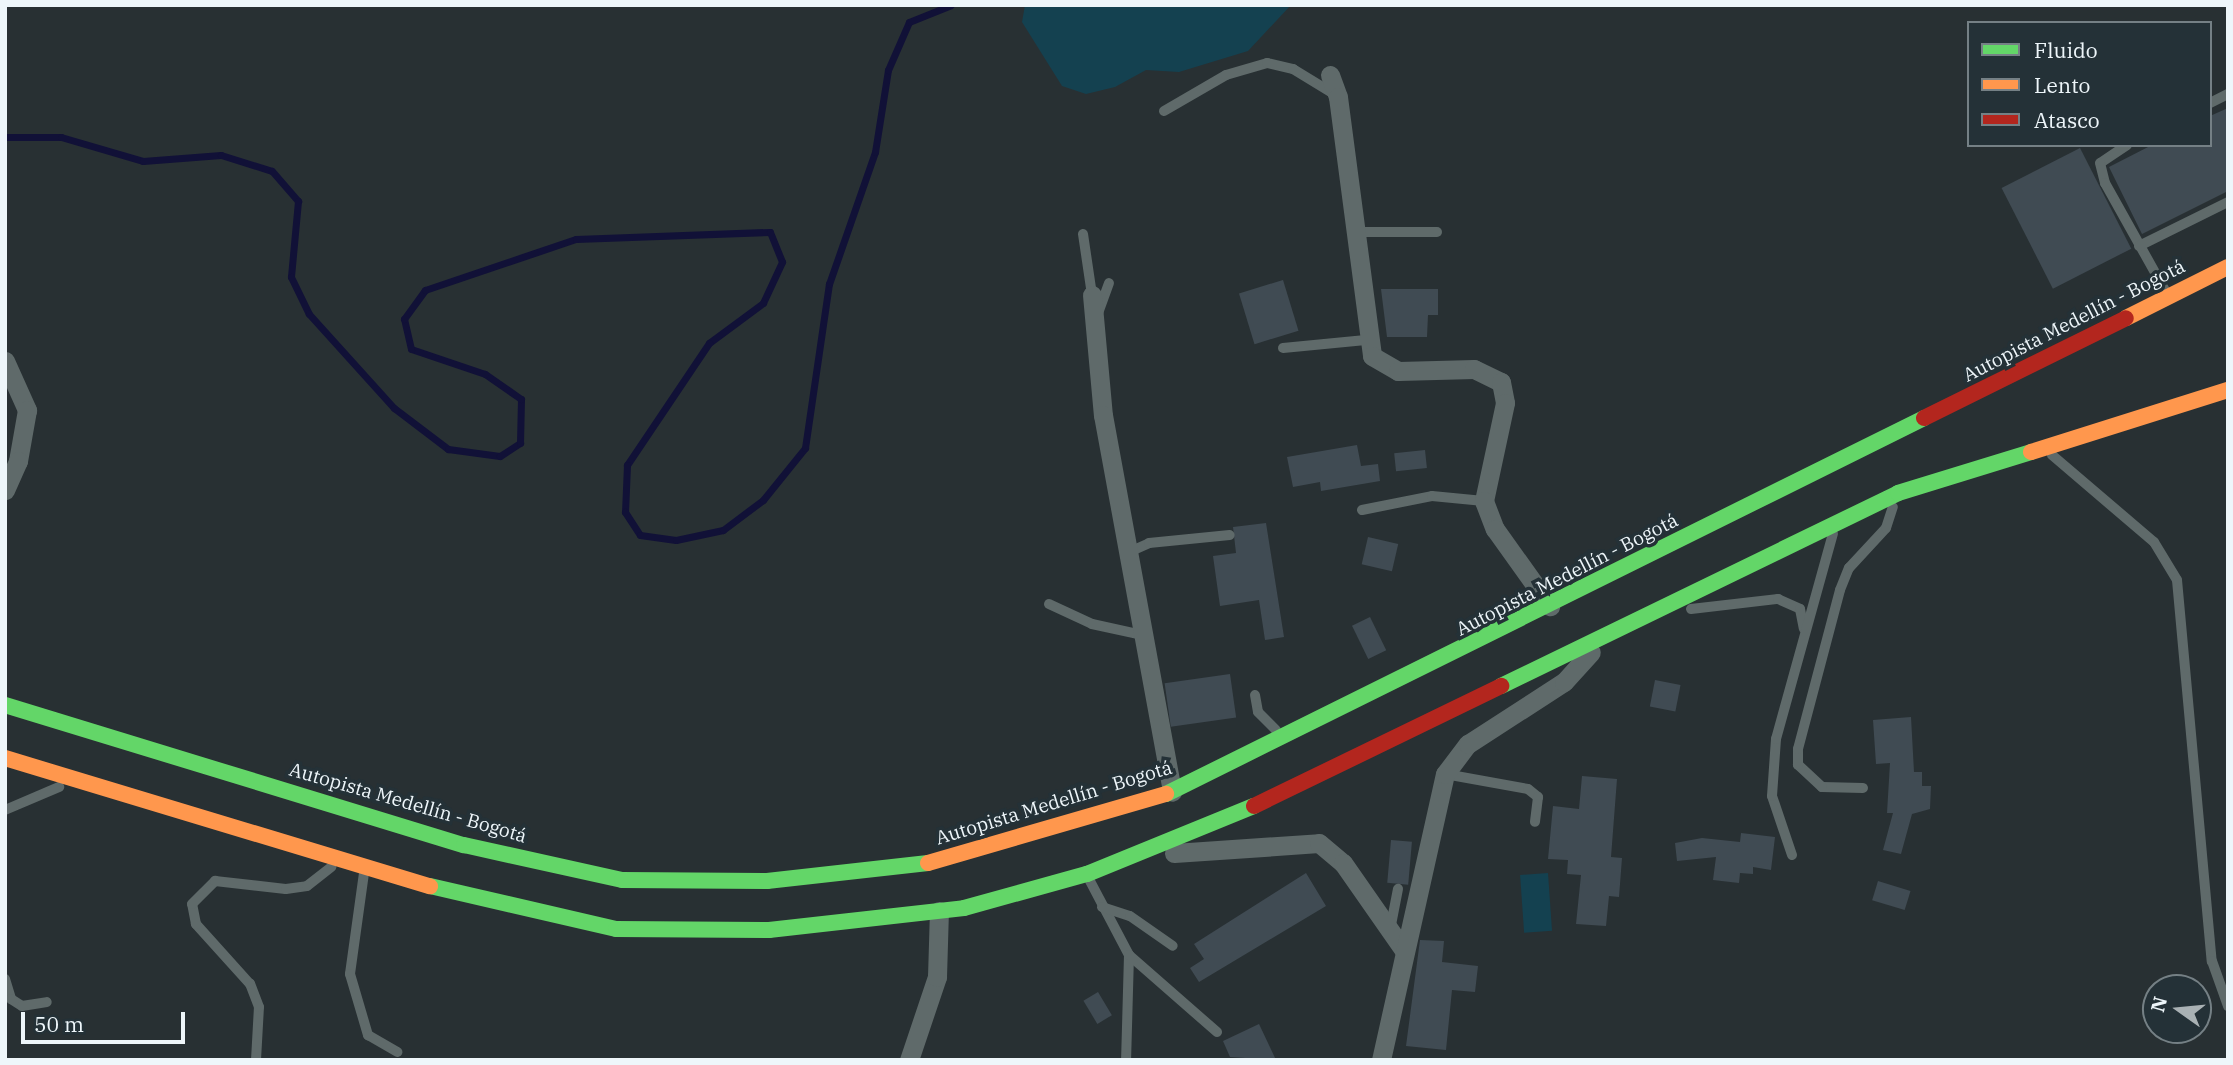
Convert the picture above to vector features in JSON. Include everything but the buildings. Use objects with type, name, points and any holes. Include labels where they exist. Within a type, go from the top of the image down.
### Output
[{"type":"highway","name":"Autopista Medellín - Bogotá","points":[[5,705],[464,845],[622,880],[767,881],[953,860],[1172,792],[1550,607],[2223,270]]},
{"type":"highway","points":[[5,758],[366,867],[617,929],[769,930],[939,911],[1087,874],[1141,855],[1304,783],[1611,630],[1898,493],[2228,390]]},
{"type":"street","points":[[1329,75],[1338,97],[1366,340],[1377,364],[1387,369],[1474,369],[1501,382],[1505,403],[1484,501],[1495,529],[1550,607]]},
{"type":"street","points":[[1092,295],[1126,553],[1172,792]]},
{"type":"street","points":[[5,361],[27,410],[18,461],[5,490]]},
{"type":"street","points":[[1383,1059],[1403,949],[1445,774],[1468,744],[1564,682],[1611,630]]},
{"type":"street","points":[[1141,855],[1319,843],[1343,863],[1403,949]]},
{"type":"street","points":[[909,1060],[937,977],[939,911]]},
{"type":"lane","points":[[1164,111],[1226,75],[1267,63],[1293,69],[1338,97]]},
{"type":"lane","points":[[2212,102],[2228,94]]},
{"type":"lane","points":[[2124,147],[2100,163],[2139,246],[2169,297]]},
{"type":"lane","points":[[2139,246],[2228,202]]},
{"type":"lane","points":[[1354,232],[1437,232]]},
{"type":"lane","points":[[1083,234],[1092,295]]},
{"type":"lane","points":[[1094,319],[1109,283]]},
{"type":"lane","points":[[1283,348],[1366,340]]},
{"type":"lane","points":[[2045,449],[2154,542],[2177,580],[2212,961],[2228,1006]]},
{"type":"lane","points":[[1863,788],[1822,787],[1798,765],[1798,749],[1840,590],[1849,568],[1886,528],[1898,493]]},
{"type":"lane","points":[[1362,510],[1432,496],[1484,501]]},
{"type":"lane","points":[[1792,855],[1772,796],[1772,768],[1804,633],[1837,520]]},
{"type":"lane","points":[[1126,553],[1149,543],[1230,535]]},
{"type":"lane","points":[[1653,610],[1778,599],[1800,609],[1804,633]]},
{"type":"lane","points":[[1049,604],[1092,624],[1142,635]]},
{"type":"lane","points":[[1255,695],[1265,723],[1288,737]]},
{"type":"lane","points":[[1445,774],[1528,789],[1538,797],[1535,821]]},
{"type":"lane","points":[[5,810],[77,780]]},
{"type":"lane","points":[[256,1060],[259,1007],[250,984],[197,924],[192,904],[215,881],[307,886],[336,858]]},
{"type":"lane","points":[[366,867],[350,974],[368,1035],[397,1052]]},
{"type":"lane","points":[[1087,874],[1129,955],[1217,1032]]},
{"type":"lane","points":[[1390,930],[1398,889]]},
{"type":"lane","points":[[1102,907],[1130,916],[1173,946]]},
{"type":"lane","points":[[1126,1060],[1129,955]]},
{"type":"lane","points":[[5,979],[11,999],[22,1006],[47,1002]]},
{"type":"shaded area","points":[[1025,5],[1291,5],[1248,51],[1179,72],[1146,70],[1115,87],[1086,94],[1062,86],[1022,22]]},
{"type":"shaded area","points":[[1548,873],[1552,931],[1524,933],[1520,875]]},
{"type":"waterway","points":[[5,137],[61,137],[143,161],[221,155],[272,171],[298,201],[291,277],[309,314],[394,408],[448,449],[500,456],[520,443],[521,399],[485,374],[411,349],[404,319],[425,290],[576,239],[770,232],[782,262],[763,303],[709,343],[627,465],[625,512],[640,535],[676,540],[723,530],[763,500],[805,448],[829,284],[875,152],[888,70],[909,22],[951,5]]},
{"type":"traffic: fast","points":[[1166,794],[1924,418]]},
{"type":"traffic: fast","points":[[1501,686],[1898,493],[2031,452]]},
{"type":"traffic: fast","points":[[5,705],[464,845],[622,880],[767,881],[928,863]]},
{"type":"traffic: fast","points":[[430,886],[616,929],[769,930],[964,908],[1087,874],[1254,806]]},
{"type":"traffic: slow","points":[[2126,318],[2228,267]]},
{"type":"traffic: slow","points":[[2031,452],[2228,390]]},
{"type":"traffic: slow","points":[[5,758],[430,886]]},
{"type":"traffic: slow","points":[[928,863],[1166,794]]},
{"type":"traffic: jam","points":[[1924,418],[2126,318]]},
{"type":"traffic: jam","points":[[1254,806],[1501,686]]}]
